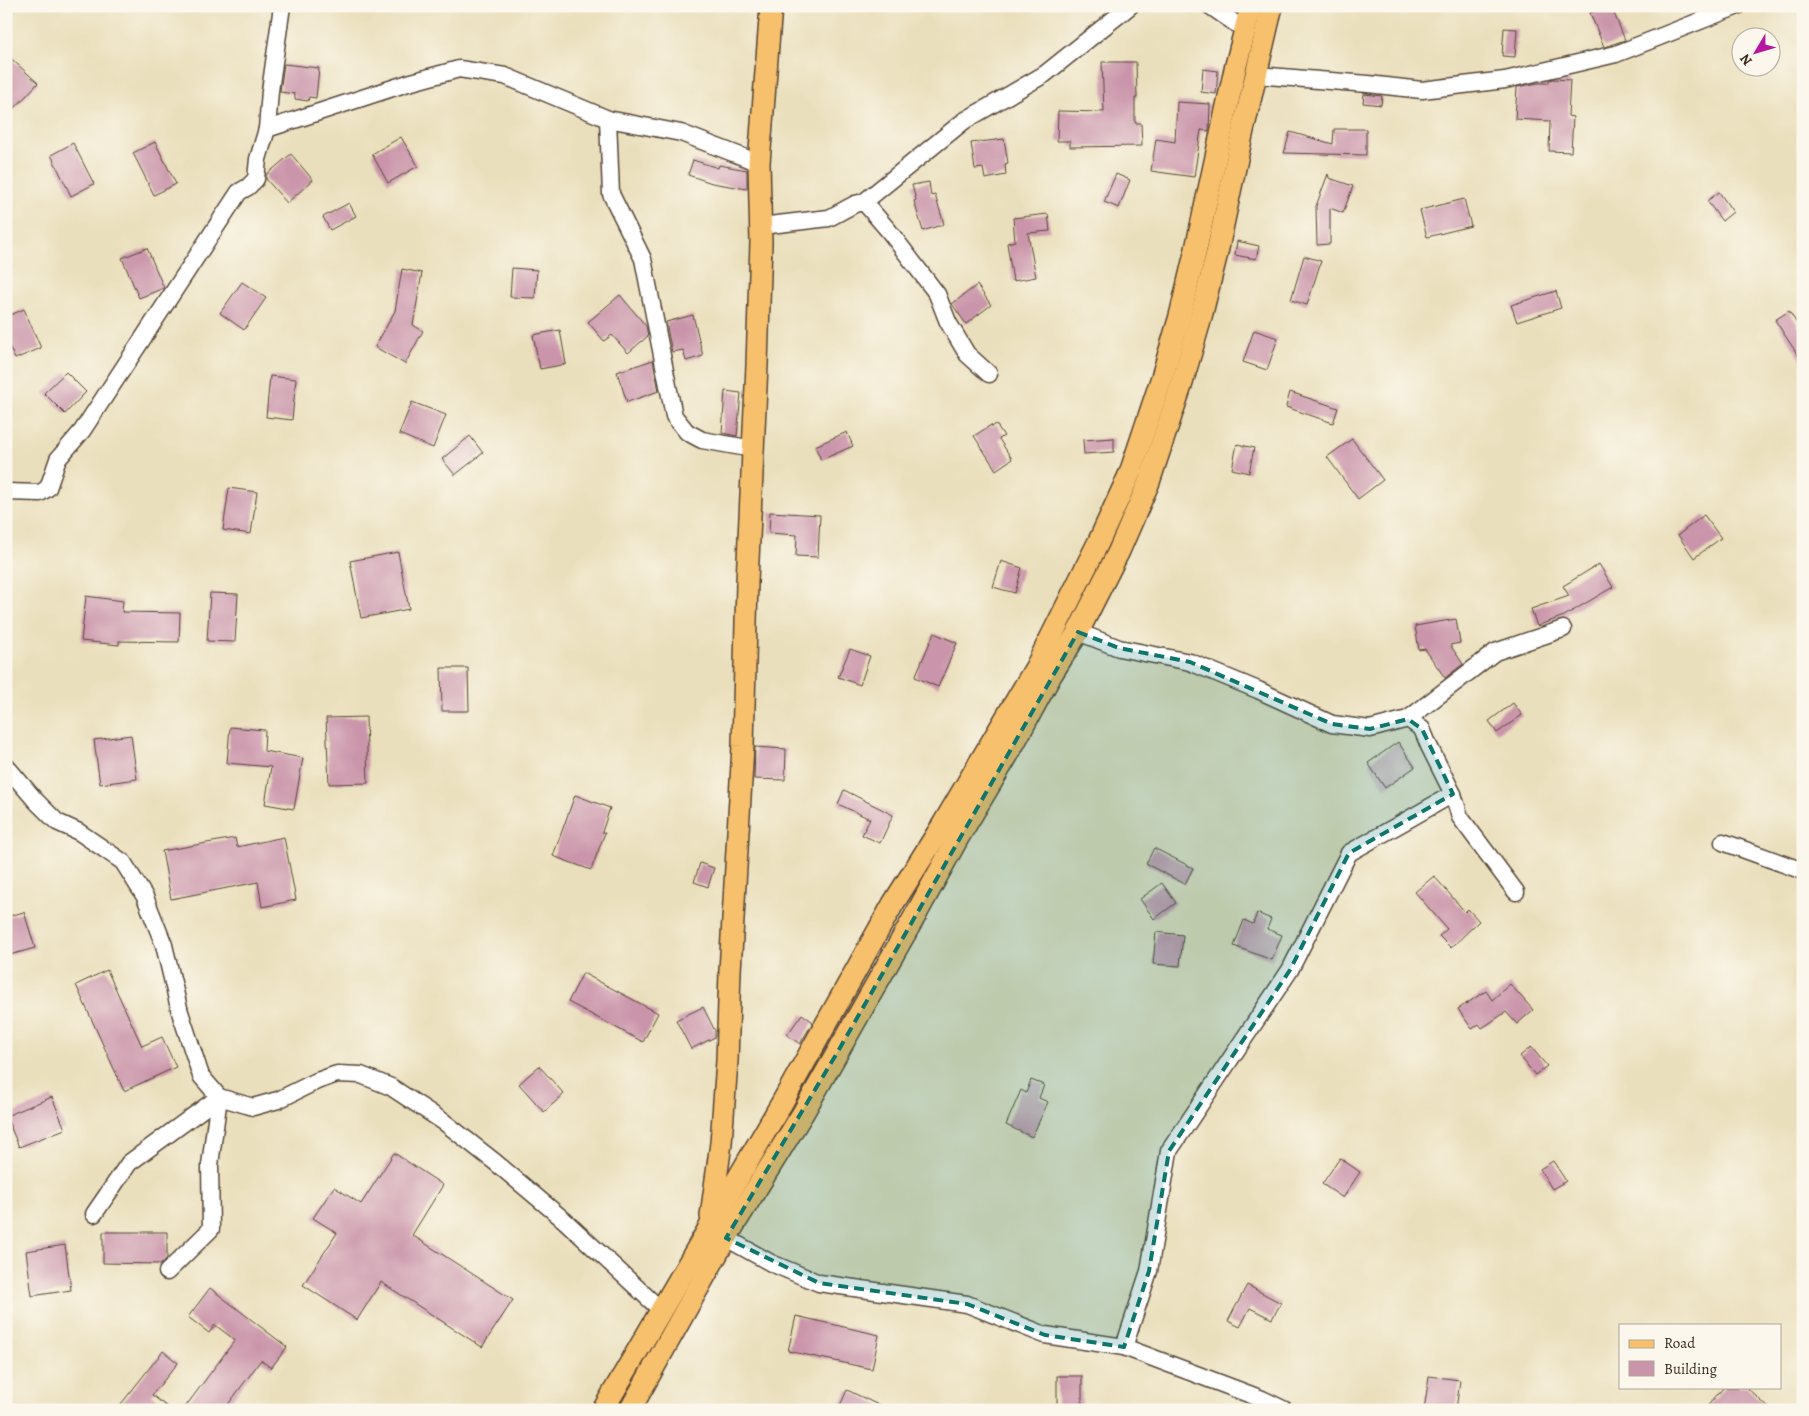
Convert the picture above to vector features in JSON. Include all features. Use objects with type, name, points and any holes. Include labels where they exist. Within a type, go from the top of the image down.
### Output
[{"type":"main road","points":[[718,1232],[721,1143],[743,746],[747,582],[761,226],[759,163],[772,6]]},
{"type":"main road","points":[[630,1410],[783,1100],[893,904],[942,826],[1036,667],[1099,541],[1130,473],[1180,316],[1235,69],[1251,6]]},
{"type":"main road","points":[[603,1410],[661,1310],[803,1113],[959,836],[1007,756],[1051,674],[1078,632],[1119,551],[1149,482],[1182,383],[1218,253],[1272,6]]},
{"type":"main road","points":[[815,1041],[837,1052]]},
{"type":"street","points":[[6,492],[40,493],[48,488],[58,459],[82,431],[239,192],[256,179],[258,159],[267,129],[270,91],[282,6]]},
{"type":"street","points":[[761,226],[829,218],[855,204],[864,202],[964,121],[1046,74],[1130,6]]},
{"type":"street","points":[[1210,6],[1245,30]]},
{"type":"street","points":[[1256,75],[1422,90],[1505,80],[1616,54],[1738,6]]},
{"type":"street","points":[[267,129],[408,83],[458,69],[505,76],[608,119],[681,133],[759,163]]},
{"type":"street","points":[[608,119],[610,194],[643,259],[674,416],[686,432],[702,440],[753,449]]},
{"type":"street","points":[[864,202],[889,231],[937,294],[948,322],[967,354],[989,374]]},
{"type":"street","points":[[1078,632],[1119,648],[1190,662],[1258,690],[1332,724],[1370,729],[1408,719],[1495,652],[1563,629]]},
{"type":"street","points":[[1408,719],[1422,729],[1453,794],[1460,816],[1516,892]]},
{"type":"street","points":[[6,766],[36,801],[58,822],[79,832],[123,862],[145,897],[164,945],[180,1012],[201,1076],[219,1097],[253,1107],[278,1100],[317,1081],[337,1074],[361,1075],[391,1087],[444,1122],[495,1162],[564,1220],[661,1310]]},
{"type":"street","points":[[1124,1347],[1149,1272],[1169,1151],[1290,970],[1349,853],[1453,794]]},
{"type":"street","points":[[1723,842],[1803,871]]},
{"type":"street","points":[[94,1214],[129,1163],[219,1097]]},
{"type":"street","points":[[167,1272],[212,1229],[210,1165],[219,1097]]},
{"type":"street","points":[[718,1232],[771,1263],[819,1283],[968,1304],[1044,1335],[1124,1347],[1262,1399],[1285,1410]]},
{"type":"highlighted area","points":[[1078,632],[1119,648],[1190,662],[1332,724],[1370,729],[1408,719],[1422,729],[1453,794],[1349,853],[1290,970],[1169,1151],[1149,1271],[1124,1347],[1045,1335],[967,1304],[819,1283],[726,1238],[837,1053]]},
{"type":"building","points":[[1606,6],[1611,6],[1625,40],[1604,47],[1590,13]]},
{"type":"building","points":[[1504,28],[1517,29],[1515,57],[1502,56]]},
{"type":"building","points":[[6,54],[38,83],[15,108],[6,100]]},
{"type":"building","points":[[1102,62],[1136,62],[1137,98],[1135,98],[1135,123],[1141,123],[1142,146],[1070,147],[1070,141],[1057,141],[1058,111],[1104,112]]},
{"type":"building","points":[[284,64],[319,68],[316,98],[309,97],[308,101],[295,99],[295,94],[280,92]]},
{"type":"building","points":[[1203,69],[1218,71],[1216,94],[1201,92]]},
{"type":"building","points":[[1549,80],[1570,80],[1568,116],[1573,117],[1571,152],[1549,151],[1550,121],[1515,119],[1517,87],[1549,83]]},
{"type":"building","points":[[1364,94],[1382,96],[1381,105],[1363,103]]},
{"type":"building","points":[[1177,102],[1210,104],[1209,131],[1201,130],[1194,177],[1151,171],[1156,139],[1175,142]]},
{"type":"building","points":[[1334,129],[1366,129],[1366,155],[1284,153],[1290,132],[1333,144]]},
{"type":"building","points":[[401,137],[418,166],[388,183],[372,154]]},
{"type":"building","points":[[1004,139],[1008,163],[1005,164],[1006,175],[985,179],[983,168],[975,169],[971,143]]},
{"type":"building","points":[[155,142],[176,184],[154,195],[133,153]]},
{"type":"building","points":[[73,143],[94,184],[71,196],[51,155]]},
{"type":"building","points":[[291,154],[313,180],[287,203],[266,179],[266,175]]},
{"type":"building","points":[[693,160],[718,168],[719,165],[747,170],[747,189],[712,183],[688,175]]},
{"type":"building","points":[[1116,174],[1130,180],[1119,208],[1104,202]]},
{"type":"building","points":[[1328,174],[1329,178],[1353,186],[1343,213],[1330,208],[1330,244],[1317,245],[1316,206]]},
{"type":"building","points":[[929,182],[931,196],[935,195],[944,224],[923,231],[914,201],[916,200],[912,185]]},
{"type":"building","points":[[1719,192],[1733,212],[1722,221],[1707,201]]},
{"type":"building","points":[[1464,199],[1471,226],[1427,237],[1420,210]]},
{"type":"building","points":[[349,203],[356,216],[330,230],[323,217]]},
{"type":"building","points":[[1048,214],[1050,231],[1028,233],[1036,277],[1013,281],[1007,243],[1015,241],[1013,218]]},
{"type":"building","points":[[1237,241],[1259,246],[1256,259],[1235,255]]},
{"type":"building","points":[[147,248],[164,288],[139,298],[122,258]]},
{"type":"building","points":[[1304,256],[1321,261],[1307,305],[1291,300]]},
{"type":"building","points":[[512,268],[537,270],[535,298],[510,297]]},
{"type":"building","points":[[402,269],[422,273],[413,325],[423,331],[405,364],[375,347],[395,311]]},
{"type":"building","points":[[242,282],[266,298],[244,330],[220,313]]},
{"type":"building","points":[[977,285],[991,305],[966,324],[952,304]]},
{"type":"building","points":[[1556,291],[1561,308],[1517,322],[1511,305]]},
{"type":"building","points":[[620,295],[646,326],[648,336],[628,353],[612,335],[604,341],[588,322]]},
{"type":"building","points":[[24,309],[41,348],[15,359],[6,339],[6,317]]},
{"type":"building","points":[[1789,311],[1803,333],[1803,363],[1775,320]]},
{"type":"building","points":[[693,315],[703,356],[686,361],[683,350],[672,352],[666,322]]},
{"type":"building","points":[[560,330],[566,364],[540,369],[533,335]]},
{"type":"building","points":[[1254,330],[1278,338],[1267,370],[1243,362]]},
{"type":"building","points":[[653,360],[659,391],[627,402],[617,372]]},
{"type":"building","points":[[66,372],[86,392],[65,414],[44,393]]},
{"type":"building","points":[[270,376],[296,379],[292,420],[266,417]]},
{"type":"building","points":[[725,391],[741,393],[737,436],[722,433]]},
{"type":"building","points":[[1290,392],[1338,408],[1333,423],[1286,407]]},
{"type":"building","points":[[412,402],[446,415],[433,448],[399,434]]},
{"type":"building","points":[[996,424],[1004,436],[999,439],[1012,459],[996,470],[974,436],[991,425],[992,427]]},
{"type":"building","points":[[847,432],[853,446],[821,460],[815,446]]},
{"type":"building","points":[[470,436],[483,453],[455,475],[442,459]]},
{"type":"building","points":[[1114,438],[1114,452],[1084,454],[1083,440]]},
{"type":"building","points":[[1352,439],[1383,480],[1358,499],[1327,457]]},
{"type":"building","points":[[1237,444],[1254,448],[1249,473],[1232,469]]},
{"type":"building","points":[[229,488],[257,492],[251,534],[223,530]]},
{"type":"building","points":[[770,512],[820,515],[818,557],[796,556],[797,535],[769,533]]},
{"type":"building","points":[[1704,515],[1721,538],[1694,558],[1678,535]]},
{"type":"building","points":[[398,552],[409,609],[361,618],[350,561]]},
{"type":"building","points":[[1001,561],[1022,568],[1015,593],[993,587]]},
{"type":"building","points":[[1599,564],[1613,587],[1564,616],[1537,626],[1531,609],[1569,596],[1563,586]]},
{"type":"building","points":[[210,593],[238,594],[235,642],[207,641]]},
{"type":"building","points":[[86,596],[123,601],[122,612],[180,613],[179,642],[119,641],[119,645],[81,641]]},
{"type":"building","points":[[1456,619],[1460,643],[1450,645],[1463,664],[1445,678],[1425,649],[1419,650],[1415,626]]},
{"type":"building","points":[[934,633],[957,643],[938,687],[915,677]]},
{"type":"building","points":[[850,649],[870,656],[860,685],[838,677]]},
{"type":"building","points":[[441,668],[468,668],[469,711],[442,711]]},
{"type":"building","points":[[1513,703],[1522,715],[1497,733],[1489,721]]},
{"type":"building","points":[[366,717],[368,783],[329,784],[326,718]]},
{"type":"building","points":[[230,727],[265,730],[264,751],[303,758],[294,809],[265,804],[271,767],[227,763]]},
{"type":"building","points":[[131,735],[137,779],[100,784],[94,740]]},
{"type":"building","points":[[1398,742],[1415,767],[1385,788],[1368,763]]},
{"type":"building","points":[[755,747],[786,749],[785,780],[754,779]]},
{"type":"building","points":[[844,790],[893,815],[880,843],[862,835],[870,819],[838,804]]},
{"type":"building","points":[[575,795],[610,808],[602,832],[605,833],[591,870],[553,856]]},
{"type":"building","points":[[284,837],[296,900],[262,907],[258,882],[171,899],[162,851],[235,838],[237,847]]},
{"type":"building","points":[[1154,848],[1193,868],[1185,884],[1146,864]]},
{"type":"building","points":[[700,863],[714,868],[708,887],[694,882]]},
{"type":"building","points":[[1434,876],[1465,912],[1468,909],[1479,921],[1451,948],[1439,936],[1447,929],[1415,892]]},
{"type":"building","points":[[1162,883],[1176,903],[1154,919],[1140,899]]},
{"type":"building","points":[[24,912],[35,948],[6,956],[6,917]]},
{"type":"building","points":[[1257,913],[1271,919],[1267,929],[1282,935],[1272,960],[1234,946],[1244,920],[1253,924]]},
{"type":"building","points":[[1156,932],[1183,935],[1180,966],[1153,964]]},
{"type":"building","points":[[107,970],[142,1046],[162,1037],[176,1067],[124,1091],[76,985]]},
{"type":"building","points":[[583,973],[658,1013],[643,1042],[568,1002]]},
{"type":"building","points":[[1510,984],[1533,1010],[1517,1024],[1506,1012],[1482,1028],[1479,1024],[1472,1029],[1458,1009],[1486,991],[1492,1000]]},
{"type":"building","points":[[703,1007],[715,1031],[715,1037],[691,1049],[676,1020]]},
{"type":"building","points":[[802,1014],[813,1022],[800,1044],[787,1035]]},
{"type":"building","points":[[1531,1047],[1547,1066],[1535,1075],[1520,1056]]},
{"type":"building","points":[[539,1066],[564,1094],[544,1112],[519,1084]]},
{"type":"building","points":[[1031,1080],[1044,1085],[1039,1098],[1048,1102],[1032,1137],[1006,1125],[1021,1090],[1026,1093]]},
{"type":"building","points":[[52,1097],[65,1129],[19,1147],[6,1116]]},
{"type":"building","points":[[394,1153],[443,1185],[412,1235],[513,1300],[482,1347],[381,1282],[357,1320],[303,1285],[337,1233],[313,1218],[334,1187],[361,1204]]},
{"type":"building","points":[[1340,1158],[1360,1172],[1343,1198],[1322,1184]]},
{"type":"building","points":[[1553,1161],[1566,1181],[1552,1189],[1540,1169]]},
{"type":"building","points":[[103,1232],[167,1232],[167,1258],[161,1264],[103,1263]]},
{"type":"building","points":[[65,1245],[71,1290],[32,1296],[26,1251]]},
{"type":"building","points":[[1247,1285],[1281,1303],[1272,1319],[1250,1308],[1240,1327],[1228,1321]]},
{"type":"building","points":[[210,1288],[287,1347],[271,1368],[261,1360],[224,1410],[183,1410],[235,1340],[215,1325],[209,1333],[188,1317]]},
{"type":"building","points":[[796,1316],[879,1335],[872,1369],[788,1351]]},
{"type":"building","points":[[163,1351],[178,1363],[152,1395],[171,1410],[127,1410],[121,1404]]},
{"type":"building","points":[[1057,1376],[1082,1376],[1082,1410],[1057,1410]]},
{"type":"building","points":[[1429,1376],[1460,1380],[1456,1410],[1424,1410]]},
{"type":"building","points":[[1723,1388],[1747,1388],[1771,1410],[1704,1410]]},
{"type":"building","points":[[847,1390],[889,1410],[838,1410]]}]
